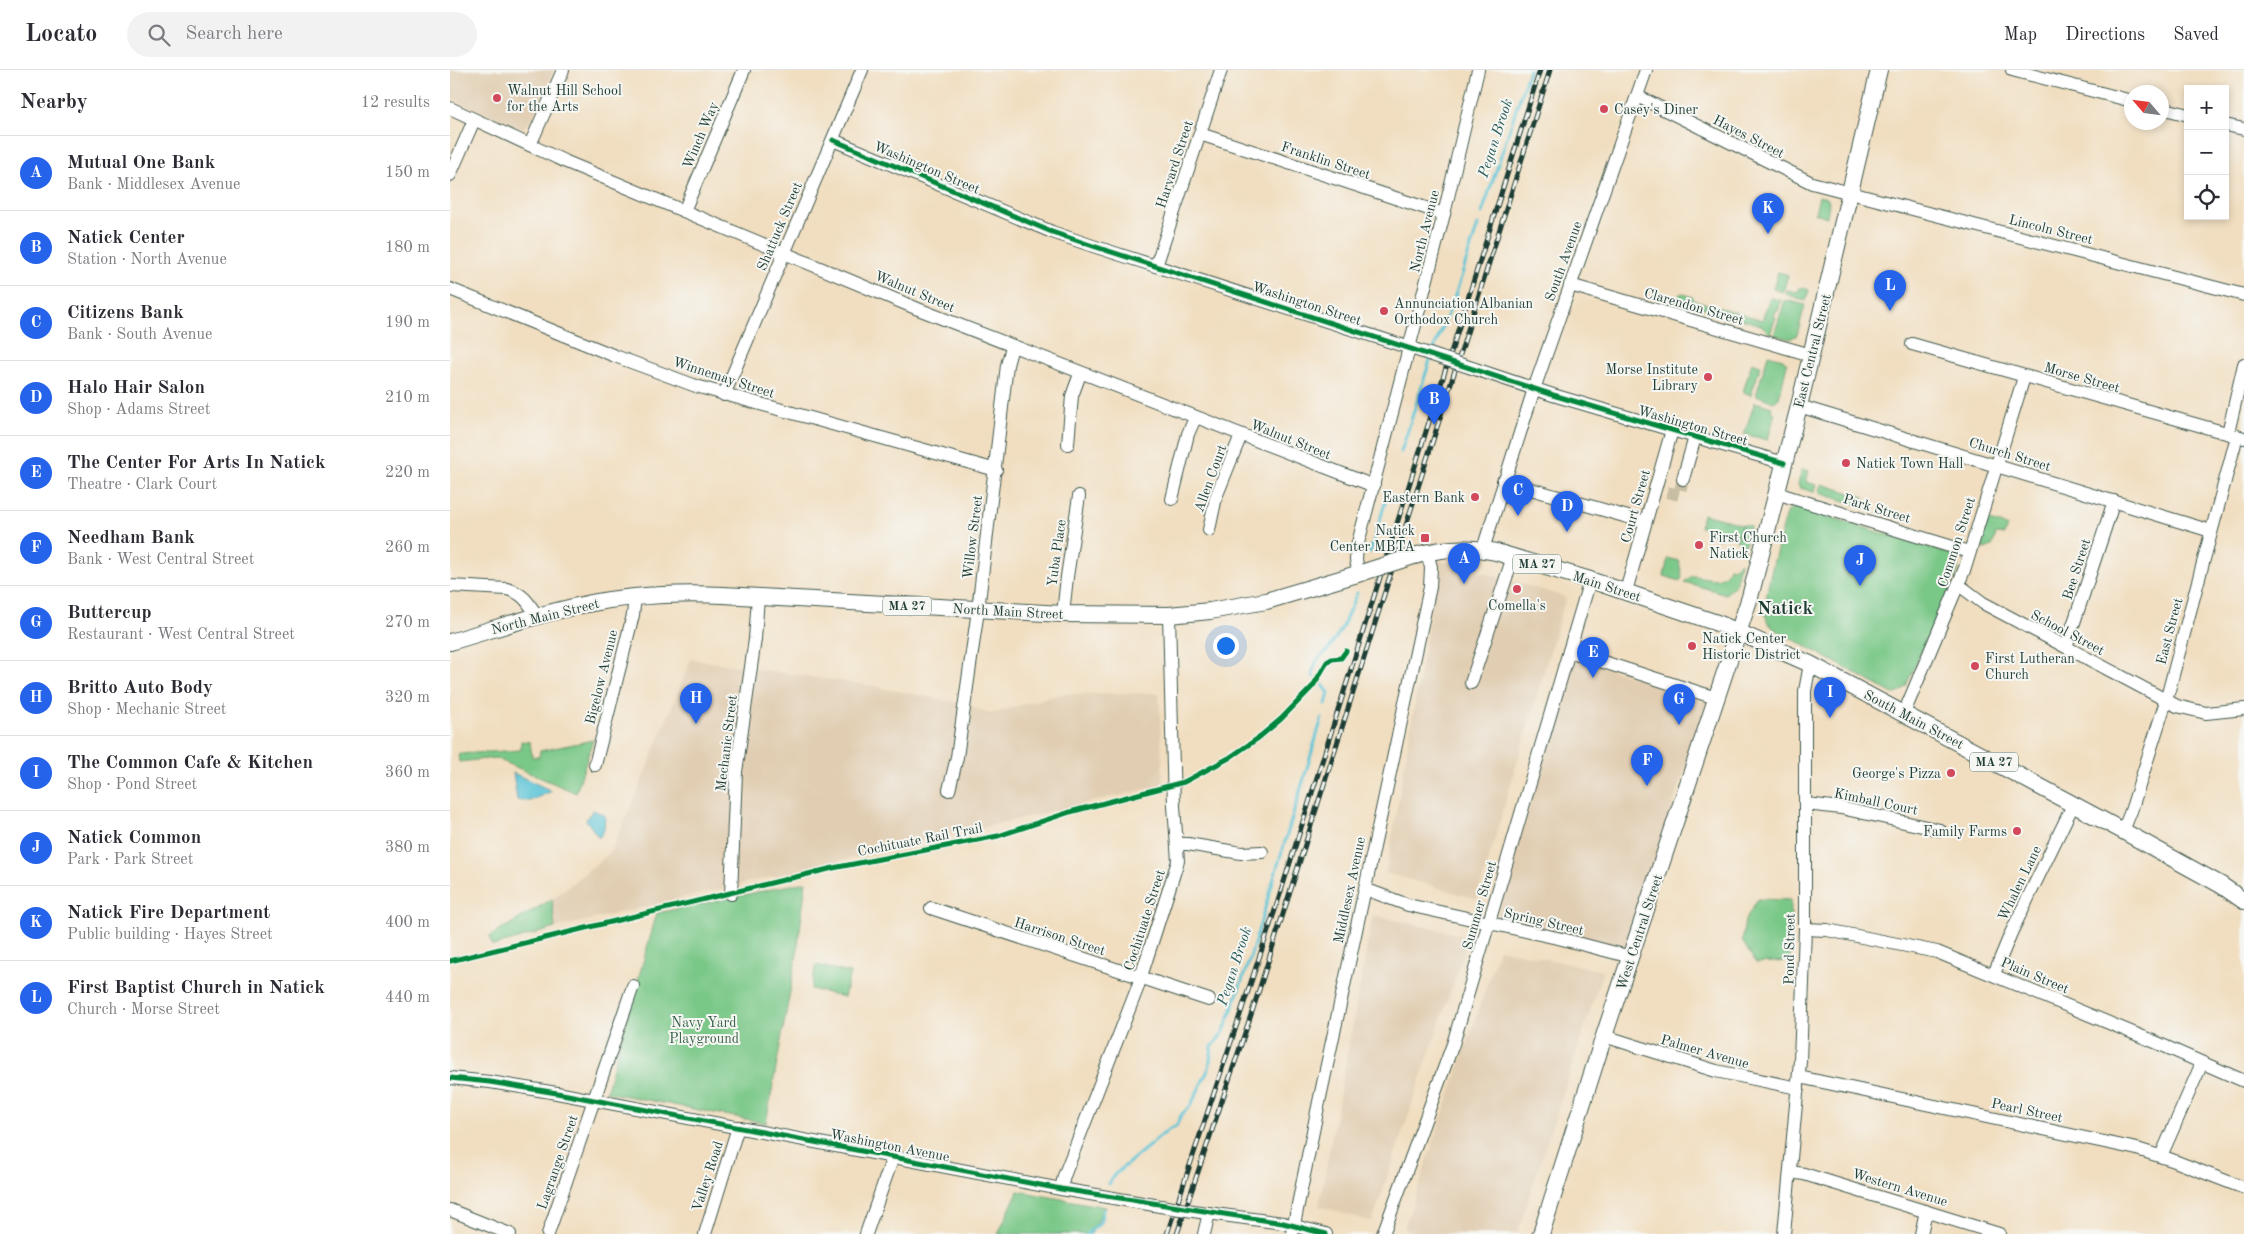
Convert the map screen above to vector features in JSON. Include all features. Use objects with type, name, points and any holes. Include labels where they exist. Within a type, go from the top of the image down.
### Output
[{"type":"main road","name":"East Central Street","points":[[1739,632],[1799,406],[1880,70]]},
{"type":"main road","name":"Main Street","points":[[1420,555],[1457,548],[1482,549],[1626,591],[1739,632]]},
{"type":"main road","name":"North Main Street","points":[[450,642],[584,604],[635,597],[692,594],[1064,614],[1168,615],[1210,611],[1266,602],[1420,555]]},
{"type":"main road","name":"South Main Street","points":[[1739,632],[1810,664],[1904,713],[2221,885],[2244,901]]},
{"type":"main road","name":"West Central Street","points":[[1542,1234],[1604,1036],[1739,632]]},
{"type":"street","points":[[530,145],[563,70]]},
{"type":"street","name":"Winch Way","points":[[684,212],[744,70]]},
{"type":"street","name":"Shattuck Street","points":[[724,395],[862,70]]},
{"type":"street","name":"Harvard Street","points":[[1156,266],[1221,70]]},
{"type":"street","name":"North Avenue","points":[[1361,573],[1356,554],[1386,432],[1444,214],[1478,70]]},
{"type":"street","name":"South Avenue","points":[[1482,549],[1534,389],[1646,70]]},
{"type":"street","points":[[2012,70],[2124,99]]},
{"type":"street","name":"Hayes Street","points":[[1637,96],[1812,183],[1850,193]]},
{"type":"street","name":"Walnut Street","points":[[450,108],[684,212],[1012,347],[1374,486]]},
{"type":"street","points":[[2169,110],[2184,114]]},
{"type":"street","points":[[450,175],[474,120]]},
{"type":"street","points":[[2229,125],[2244,129]]},
{"type":"street","name":"Franklin Street","points":[[1200,134],[1444,214]]},
{"type":"street","name":"Washington Street","points":[[833,140],[1052,232],[1534,389],[1784,463]]},
{"type":"street","name":"Lincoln Street","points":[[1850,193],[2244,295]]},
{"type":"street","name":"Clarendon Street","points":[[1570,285],[1811,355]]},
{"type":"street","name":"Winnemay Street","points":[[450,289],[615,356],[724,395],[996,470]]},
{"type":"street","name":"Morse Street","points":[[1912,344],[2236,435]]},
{"type":"street","name":"Willow Street","points":[[949,790],[957,757],[978,610],[1008,365],[1012,347]]},
{"type":"street","name":"East Street","points":[[2122,831],[2131,811],[2166,701],[2212,532],[2236,435],[2244,364]]},
{"type":"street","points":[[1068,444],[1072,396],[1080,374]]},
{"type":"street","name":"Common Street","points":[[1904,713],[1959,585],[2024,377]]},
{"type":"street","name":"Church Street","points":[[1799,406],[2212,532]]},
{"type":"street","points":[[1172,499],[1188,434],[1195,418]]},
{"type":"street","name":"Court Street","points":[[1626,591],[1646,522],[1661,491],[1672,430]]},
{"type":"street","name":"Allen Court","points":[[1209,530],[1216,497],[1242,435]]},
{"type":"street","points":[[1683,479],[1695,437]]},
{"type":"street","points":[[1503,482],[1646,522]]},
{"type":"street","name":"Park Street","points":[[1776,494],[1969,552]]},
{"type":"street","name":"Yuba Place","points":[[1064,614],[1067,577],[1079,496]]},
{"type":"street","name":"Bee Street","points":[[2066,647],[2114,501]]},
{"type":"street","name":"Middlesex Avenue","points":[[1293,1230],[1430,587],[1431,567],[1420,555]]},
{"type":"street","points":[[1471,683],[1513,557]]},
{"type":"street","name":"Summer Street","points":[[1383,1234],[1453,1044],[1590,580]]},
{"type":"street","name":"School Street","points":[[1959,585],[1983,603],[2166,701],[2196,712],[2244,709]]},
{"type":"street","points":[[450,586],[516,591],[524,596],[537,616]]},
{"type":"street","name":"Bigelow Avenue","points":[[595,765],[633,615],[635,597]]},
{"type":"street","name":"Mechanic Street","points":[[731,894],[736,772],[755,639],[758,597]]},
{"type":"street","name":"Cochituate Street","points":[[1061,1189],[1064,1176],[1141,978],[1176,868],[1177,844],[1174,806],[1168,615]]},
{"type":"street","points":[[1569,651],[1716,698]]},
{"type":"street","name":"Pond Street","points":[[1784,1234],[1799,1083],[1805,929],[1805,691],[1810,664]]},
{"type":"street","name":"Kimball Court","points":[[1806,804],[1841,808],[1940,830]]},
{"type":"street","name":"Whalen Lane","points":[[1994,974],[2011,933],[2073,805]]},
{"type":"street","points":[[1177,844],[1188,844],[1241,853],[1262,852]]},
{"type":"street","name":"Spring Street","points":[[1365,889],[1408,905],[1562,939],[1631,957]]},
{"type":"street","name":"Harrison Street","points":[[931,908],[1209,1000]]},
{"type":"street","name":"Plain Street","points":[[1805,929],[1827,930],[1921,948],[1952,957],[2244,1081]]},
{"type":"street","name":"Lagrange Street","points":[[548,1234],[632,986]]},
{"type":"street","name":"Palmer Avenue","points":[[1604,1036],[1716,1071],[1799,1083]]},
{"type":"street","points":[[2161,1156],[2202,1063]]},
{"type":"street","name":"Washington Avenue","points":[[450,1078],[490,1082],[594,1100],[1061,1189],[1205,1212],[1293,1230],[1326,1234]]},
{"type":"street","name":"Pearl Street","points":[[1799,1083],[2161,1156],[2244,1188]]},
{"type":"street","name":"Valley Road","points":[[705,1234],[738,1127]]},
{"type":"street","points":[[866,1234],[893,1157]]},
{"type":"street","name":"Western Avenue","points":[[1790,1172],[1804,1174],[1999,1234]]},
{"type":"street","points":[[450,1210],[510,1234]]},
{"type":"street","points":[[1921,1234],[1926,1211]]},
{"type":"street","points":[[1204,1234],[1205,1212]]},
{"type":"shaded area","name":"Walnut Hill School for the Arts","points":[[450,70],[554,70],[531,121],[523,128],[517,128],[450,98]]},
{"type":"shaded area","points":[[1439,560],[1566,597],[1477,899],[1386,873]]},
{"type":"shaded area","points":[[1574,657],[1707,702],[1625,951],[1496,920]]},
{"type":"shaded area","points":[[691,659],[872,686],[969,705],[989,714],[1060,694],[1159,693],[1163,785],[555,928],[552,899],[610,853],[639,788]]},
{"type":"shaded area","points":[[1373,915],[1469,937],[1372,1222],[1319,1206]]},
{"type":"shaded area","points":[[1499,949],[1603,971],[1517,1234],[1420,1234],[1404,1229]]},
{"type":"green space","points":[[1819,196],[1827,198],[1829,202],[1827,217],[1815,213]]},
{"type":"green space","points":[[1778,272],[1788,275],[1783,292],[1773,289]]},
{"type":"green space","points":[[1801,287],[1809,290],[1806,301],[1786,294],[1787,290],[1797,292]]},
{"type":"green space","points":[[1681,293],[1693,297],[1693,300],[1762,320],[1770,298],[1781,300],[1778,311],[1776,311],[1774,316],[1776,317],[1770,334],[1761,325],[1691,304],[1690,307],[1680,307],[1677,299]]},
{"type":"green space","points":[[1785,300],[1805,305],[1797,335],[1790,339],[1774,335]]},
{"type":"green space","points":[[1768,355],[1783,359],[1787,364],[1779,398],[1774,402],[1756,395]]},
{"type":"green space","points":[[1752,362],[1761,365],[1751,395],[1743,392]]},
{"type":"green space","points":[[1755,402],[1772,407],[1771,411],[1775,413],[1768,440],[1744,434]]},
{"type":"green space","points":[[1802,469],[1809,471],[1806,482],[1817,485],[1814,492],[1800,488],[1798,484]]},
{"type":"green space","points":[[1822,484],[1864,497],[1861,506],[1819,493]]},
{"type":"green space","points":[[1797,507],[1951,554],[1958,563],[1958,571],[1906,686],[1899,693],[1893,694],[1780,632],[1771,626],[1767,620],[1766,599],[1768,586],[1785,519],[1788,511]]},
{"type":"green space","points":[[1703,514],[1741,524],[1737,536],[1721,531],[1719,539],[1712,537],[1713,530],[1700,527]]},
{"type":"green space","points":[[1987,520],[2007,526],[2004,535],[1996,534],[1992,546],[1985,549],[1979,546]]},
{"type":"green space","points":[[1742,524],[1750,526],[1744,550],[1740,542],[1736,541]]},
{"type":"green space","points":[[1668,558],[1679,561],[1682,577],[1680,581],[1664,576]]},
{"type":"green space","points":[[1740,562],[1736,584],[1726,594],[1684,582],[1692,576],[1719,578],[1727,573],[1729,567],[1733,568]]},
{"type":"green space","points":[[593,740],[576,793],[495,758],[459,762],[458,754],[521,750],[521,741],[530,742],[532,757],[539,757],[540,751]]},
{"type":"green space","name":"Navy Yard Playground","points":[[806,882],[797,953],[766,1123],[606,1092],[657,913]]},
{"type":"green space","points":[[552,899],[555,928],[493,946],[489,937]]},
{"type":"green space","points":[[1758,899],[1791,900],[1790,961],[1756,963],[1742,941],[1745,920]]},
{"type":"green space","points":[[816,965],[850,973],[844,997],[811,989]]},
{"type":"green space","points":[[1018,1191],[1105,1207],[1091,1234],[998,1234]]},
{"type":"water","points":[[513,773],[552,791],[530,801],[517,800]]},
{"type":"water","points":[[593,810],[605,815],[604,830],[599,838],[586,820]]},
{"type":"waterway","name":"Pegan Brook","points":[[1482,213],[1529,70]]},
{"type":"waterway","name":"Pegan Brook","points":[[1433,351],[1455,296],[1478,225]]},
{"type":"waterway","name":"Pegan Brook","points":[[1401,452],[1431,357]]},
{"type":"waterway","name":"Pegan Brook","points":[[1370,552],[1386,500]]},
{"type":"waterway","name":"Pegan Brook","points":[[1314,677],[1312,673],[1317,660],[1328,650],[1341,630],[1357,593]]},
{"type":"waterway","name":"Pegan Brook","points":[[1323,685],[1329,693],[1326,704]]},
{"type":"waterway","name":"Pegan Brook","points":[[1109,1184],[1114,1175],[1168,1130],[1176,1126],[1182,1114],[1191,1105],[1209,1068],[1212,1047],[1226,1026],[1250,958],[1322,718]]},
{"type":"waterway","name":"Pegan Brook","points":[[1087,1234],[1100,1223],[1103,1210]]},
{"type":"tunnel","points":[[1667,492],[1679,495],[1683,479]]},
{"type":"railway","points":[[1167,1234],[1277,904],[1540,70]]},
{"type":"railway","points":[[1177,1234],[1253,1009],[1550,70]]},
{"type":"cycle path","points":[[833,140],[1052,232],[1093,246],[1553,395],[1784,463]]},
{"type":"cycle path","name":"Cochituate Rail Trail","points":[[450,961],[833,868],[998,836],[1070,812],[1184,782],[1229,758],[1257,739],[1281,719],[1313,686],[1327,662],[1332,659],[1341,658],[1346,651]]},
{"type":"cycle path","points":[[450,1078],[490,1082],[557,1093],[1061,1189],[1283,1223],[1326,1234]]},
{"type":"place","name":"Walnut Hill School for the Arts","points":[[497,98]]},
{"type":"place","name":"Casey's Diner","points":[[1604,109]]},
{"type":"place","name":"Natick Fire Department","points":[[1768,234]]},
{"type":"place","name":"Annunciation Albanian Orthodox Church","points":[[1384,311]]},
{"type":"place","name":"First Baptist Church in Natick","points":[[1890,311]]},
{"type":"place","name":"Morse Institute Library","points":[[1708,377]]},
{"type":"place","name":"Natick Center","points":[[1434,425]]},
{"type":"place","name":"Natick Town Hall","points":[[1846,463]]},
{"type":"place","name":"Eastern Bank","points":[[1475,497]]},
{"type":"place","name":"Citizens Bank","points":[[1518,516]]},
{"type":"place","name":"Halo Hair Salon","points":[[1567,532]]},
{"type":"place","name":"Natick Center MBTA","points":[[1425,538]]},
{"type":"place","name":"First Church Natick","points":[[1699,545]]},
{"type":"place","name":"Mutual One Bank","points":[[1464,584]]},
{"type":"place","name":"Natick Common","points":[[1860,586]]},
{"type":"place","name":"Comella's","points":[[1517,589]]},
{"type":"place","name":"Natick Center Historic District","points":[[1692,646]]},
{"type":"place","name":"First Lutheran Church","points":[[1975,666]]},
{"type":"place","name":"The Center For Arts In Natick","points":[[1593,678]]},
{"type":"place","name":"The Common Cafe & Kitchen","points":[[1830,718]]},
{"type":"place","name":"Britto Auto Body","points":[[696,724]]},
{"type":"place","name":"Buttercup","points":[[1679,725]]},
{"type":"place","name":"George's Pizza","points":[[1951,773]]},
{"type":"place","name":"Needham Bank","points":[[1647,786]]},
{"type":"place","name":"Family Farms","points":[[2017,831]]},
{"type":"district","name":"Natick","points":[[1785,607]]}]
